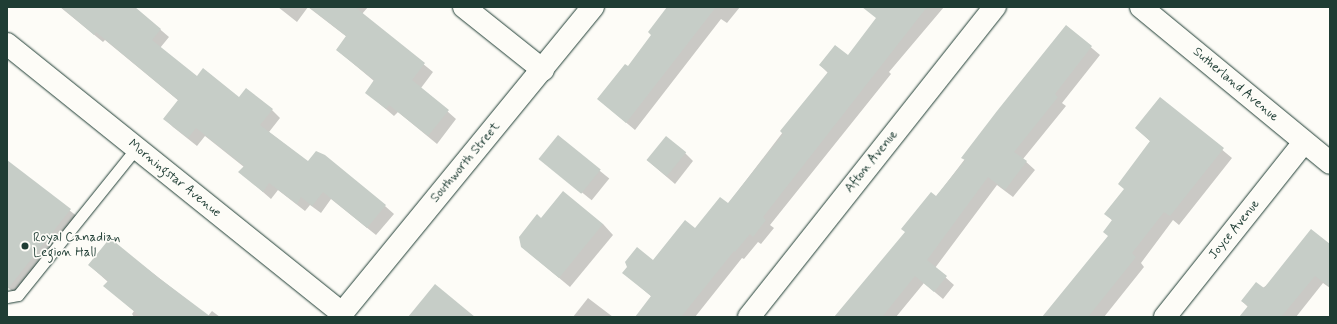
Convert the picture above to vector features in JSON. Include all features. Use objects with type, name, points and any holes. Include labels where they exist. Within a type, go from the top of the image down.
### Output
[{"type":"street","points":[[464,7],[543,70]]},
{"type":"street","name":"Southworth Street","points":[[340,315],[543,70],[593,7]]},
{"type":"street","name":"Afton Avenue","points":[[748,317],[995,7]]},
{"type":"street","name":"Sutherland Avenue","points":[[1140,7],[1330,163]]},
{"type":"street","name":"Morningstar Avenue","points":[[7,44],[340,315]]},
{"type":"street","name":"Joyce Avenue","points":[[1165,317],[1304,142]]},
{"type":"lane","points":[[7,297],[18,295],[136,148]]},
{"type":"building","points":[[61,7],[135,7],[161,29],[152,40],[197,76],[203,68],[239,97],[246,88],[273,109],[260,125],[308,161],[316,151],[325,155],[386,205],[367,228],[323,192],[312,206],[301,197],[297,204],[269,183],[263,192],[238,172],[244,166],[196,128],[188,138],[163,119],[178,100],[96,32],[94,35]]},
{"type":"building","points":[[309,7],[355,7],[425,63],[412,80],[449,110],[428,136],[389,105],[386,109],[365,93],[374,80],[336,50],[346,36]]},
{"type":"building","points":[[667,7],[716,7],[626,123],[597,99],[625,64],[628,66],[651,35],[648,32]]},
{"type":"building","points":[[862,7],[927,7],[763,217],[766,220],[753,237],[750,234],[735,252],[734,251],[681,317],[635,317],[651,296],[622,273],[627,267],[625,262],[637,247],[653,260],[685,220],[695,228],[720,197],[728,203],[783,134],[780,131],[828,72],[819,65],[835,45],[848,55],[876,18]]},
{"type":"building","points":[[1066,25],[1092,46],[1055,94],[1058,97],[1014,152],[1027,161],[1005,190],[988,177],[927,260],[947,276],[934,292],[915,276],[882,317],[834,317],[905,232],[901,229],[931,192],[936,196],[965,160],[961,158]]},
{"type":"building","points":[[1160,97],[1224,148],[1170,216],[1164,212],[1132,253],[1136,257],[1088,317],[1042,317],[1108,236],[1103,232],[1112,220],[1104,214],[1124,189],[1118,184],[1150,141],[1135,128]]},
{"type":"building","points":[[558,135],[601,170],[581,194],[538,159]]},
{"type":"building","points":[[666,136],[686,152],[667,176],[646,160]]},
{"type":"building","name":"Royal Canadian Legion Hall","points":[[7,160],[71,209],[7,290]]},
{"type":"building","points":[[563,191],[603,224],[559,278],[521,247],[519,237],[537,214],[541,218]]},
{"type":"building","points":[[1311,229],[1330,244],[1330,287],[1315,276],[1281,317],[1239,317],[1248,306],[1241,301],[1256,282],[1264,288]]},
{"type":"building","points":[[110,238],[159,278],[211,317],[141,317],[103,286],[108,281],[88,265]]},
{"type":"building","points":[[435,284],[475,317],[408,317]]},
{"type":"place","name":"Royal Canadian Legion Hall","points":[[25,246]]}]
